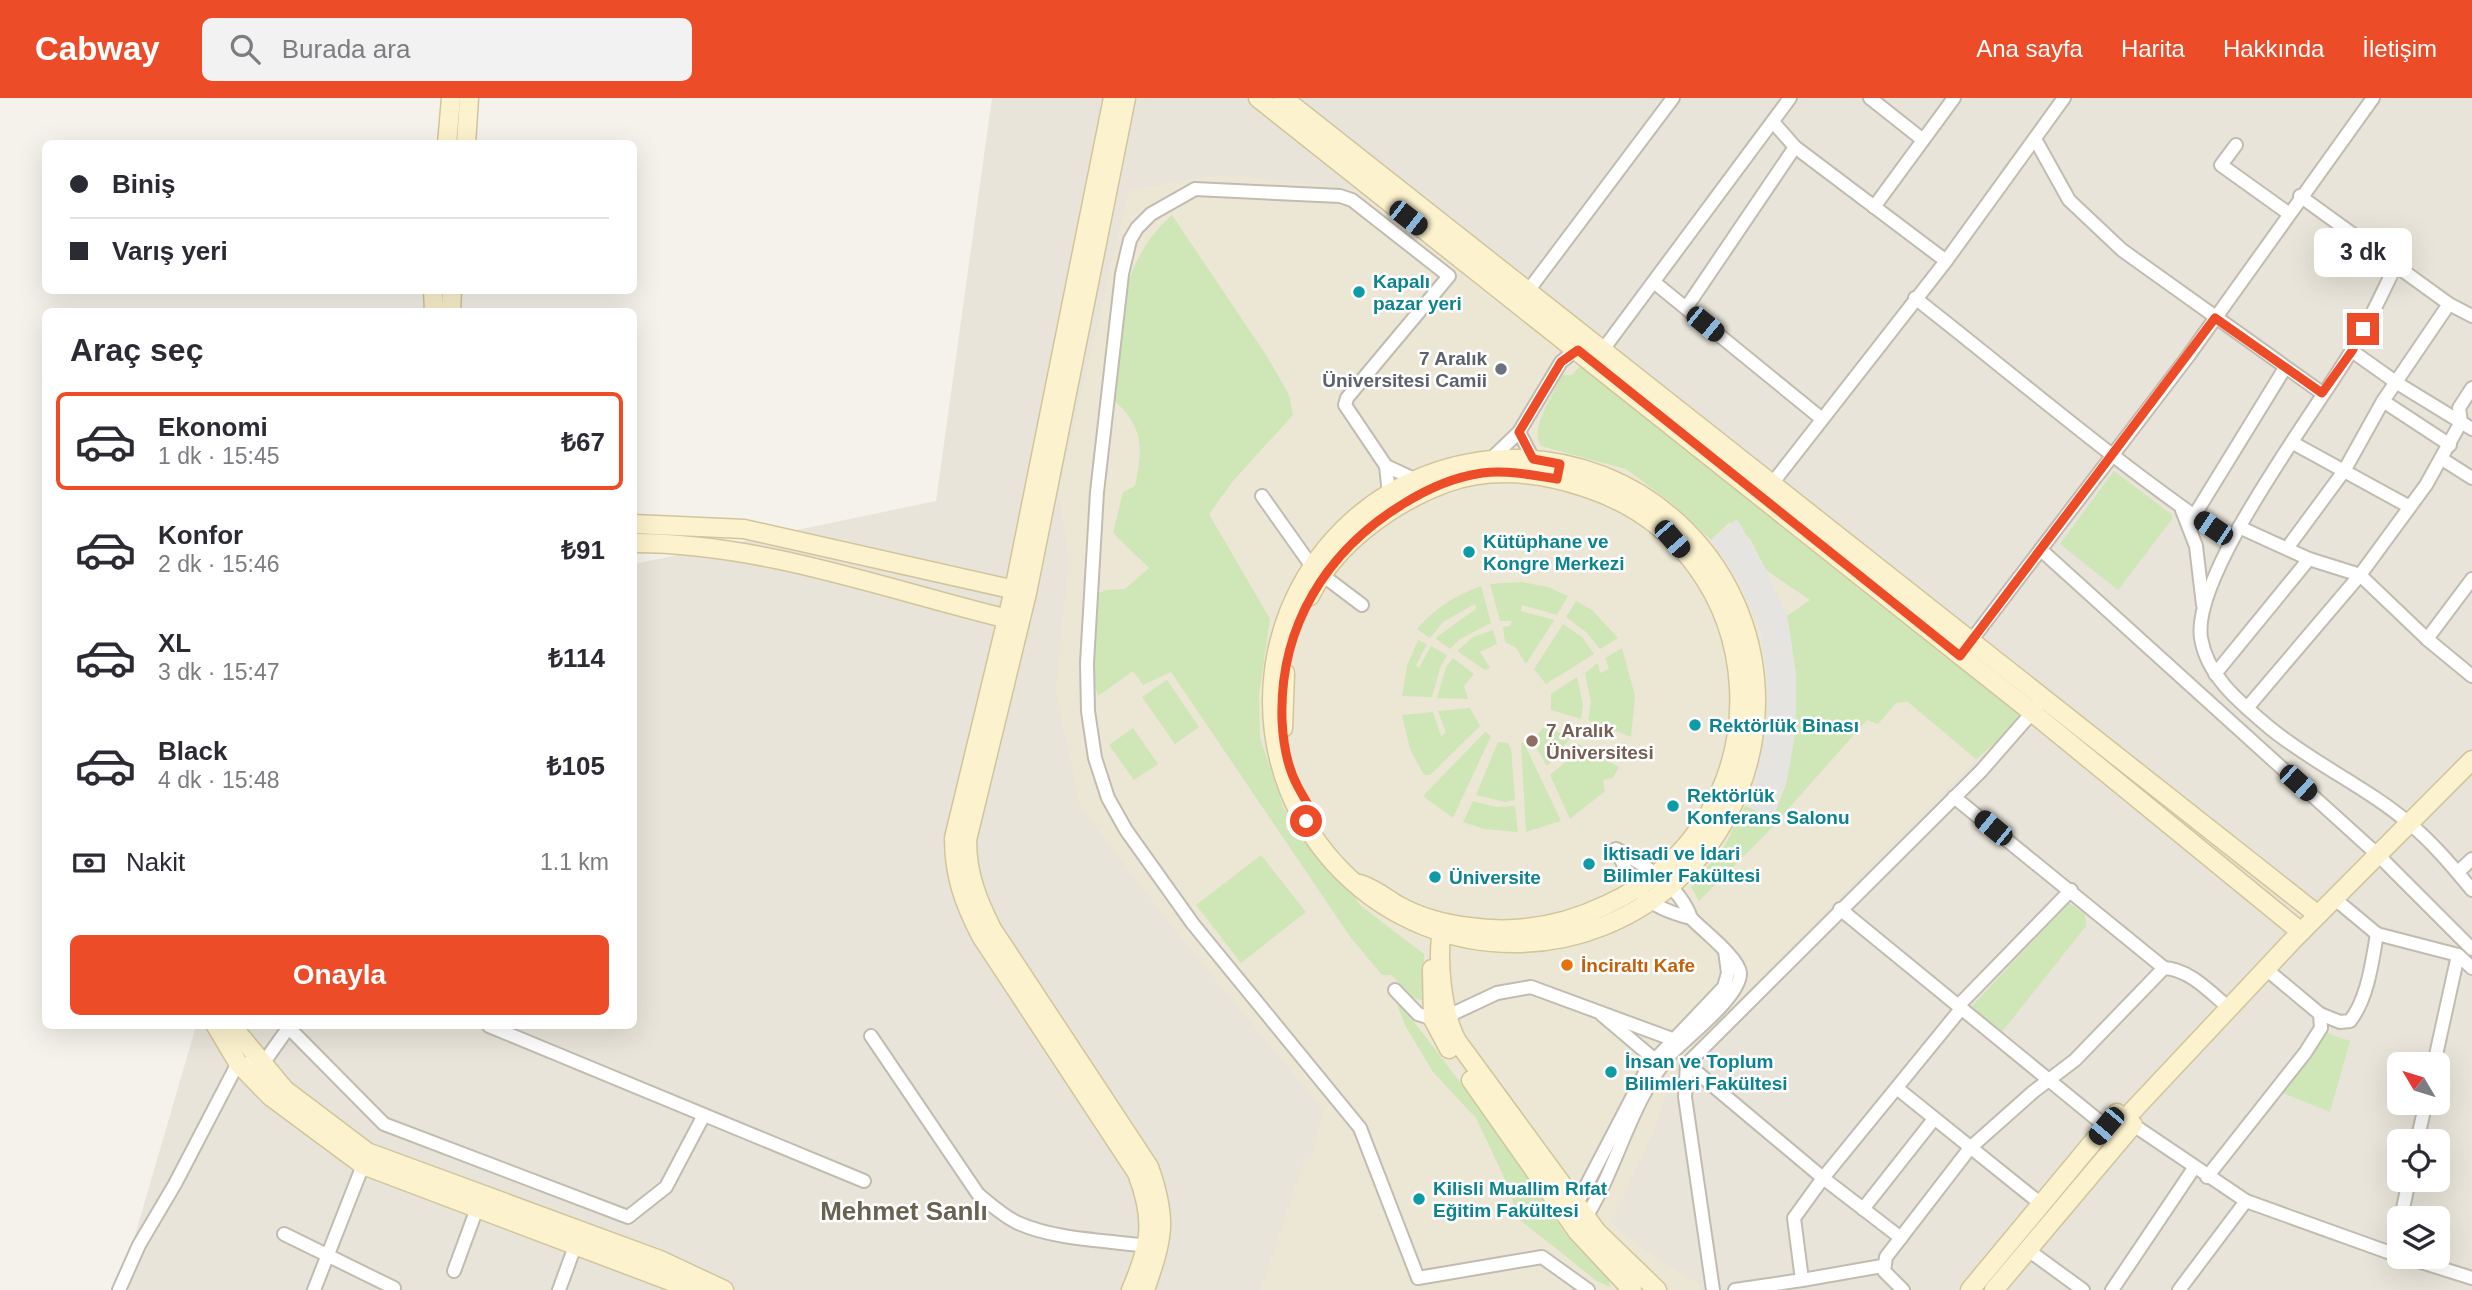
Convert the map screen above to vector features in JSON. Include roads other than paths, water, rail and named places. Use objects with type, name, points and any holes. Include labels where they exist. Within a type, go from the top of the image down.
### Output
[{"type":"street","points":[[447,140],[451,98]]},
{"type":"street","points":[[466,140],[469,98]]},
{"type":"street","points":[[1021,592],[1113,98]]},
{"type":"street","points":[[1126,98],[1021,592],[954,838],[954,864],[962,900],[981,936],[1137,1173],[1149,1204],[1146,1246],[1131,1290]]},
{"type":"street","points":[[1258,98],[1582,344],[2038,706],[2318,915]]},
{"type":"street","points":[[1283,98],[1528,291],[1582,344],[1602,351],[1771,485],[1965,649]]},
{"type":"street","points":[[1528,291],[1674,98]]},
{"type":"street","points":[[1602,351],[1790,98]]},
{"type":"street","points":[[1870,98],[1923,140]]},
{"type":"street","points":[[1874,207],[1954,98]]},
{"type":"street","points":[[1771,485],[1914,298],[1946,261],[2064,98]]},
{"type":"street","points":[[1965,649],[2215,318],[2300,196],[2373,98]]},
{"type":"street","points":[[1773,122],[1795,147],[1946,261]]},
{"type":"street","points":[[2035,139],[2069,200],[2122,250],[2322,393]]},
{"type":"street","points":[[2236,145],[2221,165],[2288,213]]},
{"type":"street","points":[[1686,308],[1795,147]]},
{"type":"street","points":[[1558,471],[1533,459],[1493,457],[1443,468],[1418,486],[1341,533],[1285,626],[1276,655],[1270,701],[1274,745],[1283,777],[1306,821],[1317,830],[1360,884],[1437,929],[1495,944],[1542,941],[1584,930],[1642,896],[1711,840],[1727,814],[1746,772],[1756,725],[1754,659],[1743,620],[1730,593],[1715,566],[1686,532],[1663,511],[1624,486],[1582,468],[1558,471],[1483,473],[1418,486],[1386,466],[1350,416],[1345,405],[1347,398],[1449,276],[1352,200],[1340,195],[1195,189],[1151,214],[1130,240],[1122,274],[1097,492],[1087,663],[1088,711],[1095,758],[1108,798],[1126,830],[1193,924],[1360,1128],[1418,1278],[1542,1257],[1588,1290]]},
{"type":"street","points":[[2300,196],[2449,303],[2472,316]]},
{"type":"street","points":[[2396,265],[2352,351],[2322,393],[2231,541],[2203,609],[2200,622],[2201,639],[2215,674],[2247,708],[2287,742],[2409,823],[2458,872],[2472,890]]},
{"type":"street","points":[[1655,283],[1822,419]]},
{"type":"street","points":[[1914,298],[2112,457],[2182,510],[2231,541]]},
{"type":"street","points":[[2288,547],[2344,471],[2383,401],[2449,303]]},
{"type":"street","points":[[1493,457],[1519,432],[1561,362],[1582,344]]},
{"type":"street","points":[[2352,351],[2397,383],[2467,426]]},
{"type":"street","points":[[2194,516],[2285,368]]},
{"type":"street","points":[[2467,426],[2459,408],[2472,388]]},
{"type":"street","points":[[2383,401],[2450,445]]},
{"type":"street","points":[[2247,708],[2360,575],[2450,445],[2467,426]]},
{"type":"street","points":[[1519,432],[1533,459]]},
{"type":"street","points":[[2293,443],[2408,506]]},
{"type":"street","points":[[2442,459],[2472,478]]},
{"type":"street","points":[[1386,466],[1394,500]]},
{"type":"street","points":[[1262,496],[1317,572],[1362,605]]},
{"type":"street","points":[[2182,510],[2196,546],[2203,609]]},
{"type":"street","points":[[637,524],[744,529],[1021,592]]},
{"type":"street","points":[[2239,527],[2288,547],[2309,559],[2360,575],[2427,639],[2472,676]]},
{"type":"street","points":[[637,543],[688,545],[775,558],[1014,620]]},
{"type":"street","points":[[2041,550],[2378,855],[2472,949]]},
{"type":"street","points":[[2215,674],[2309,559]]},
{"type":"street","points":[[2427,639],[2472,579]]},
{"type":"street","points":[[1014,620],[967,840],[967,863],[975,895],[992,929],[1149,1167],[1162,1202],[1161,1242],[1145,1290]]},
{"type":"street","points":[[1713,1290],[1685,1097],[1687,1065],[1954,797],[2038,706]]},
{"type":"street","points":[[2038,706],[2301,932]]},
{"type":"street","points":[[1970,1290],[2041,1204],[2266,968],[2472,760]]},
{"type":"street","points":[[1954,797],[2164,968],[2177,968],[2187,974],[2229,1008]]},
{"type":"street","points":[[1577,1218],[1654,1076],[1691,1033],[1722,1004],[1738,982],[1738,964],[1691,918],[1642,896],[1616,849],[1664,880],[1687,908],[1691,918]]},
{"type":"street","points":[[2458,872],[2472,859]]},
{"type":"street","points":[[1802,1280],[1794,1219],[1823,1178],[1898,1089],[1959,1008],[2071,890]]},
{"type":"street","points":[[2335,899],[2377,934],[2458,955],[2472,968]]},
{"type":"street","points":[[1840,909],[2048,1080],[2120,1121],[2246,1201],[2387,1251]]},
{"type":"street","points":[[1437,929],[1444,1042],[1632,1290]]},
{"type":"street","points":[[2266,968],[2320,1014],[2340,1022],[2350,1021],[2356,1014],[2368,979],[2377,934]]},
{"type":"street","points":[[1577,1218],[1641,1078],[1672,1039],[1724,987],[1728,973],[1724,951]]},
{"type":"street","points":[[2437,1052],[2458,955]]},
{"type":"street","points":[[1734,1290],[1882,1266],[1970,1148],[2076,1059],[2164,968]]},
{"type":"street","points":[[1395,990],[1418,1014],[1441,1017],[1497,993],[1521,986],[1596,1010],[1672,1039]]},
{"type":"street","points":[[1596,1010],[1654,1059]]},
{"type":"street","points":[[2207,1177],[2305,1053],[2321,1028],[2320,1014]]},
{"type":"street","points":[[217,1029],[238,1063],[270,1096],[365,1158],[578,1237],[682,1283],[724,1290]]},
{"type":"street","points":[[234,1029],[262,1066],[285,1090],[365,1158]]},
{"type":"street","points":[[262,1066],[286,1029]]},
{"type":"street","points":[[291,1029],[384,1124],[628,1216],[666,1187],[704,1115]]},
{"type":"street","points":[[496,1029],[864,1181]]},
{"type":"street","points":[[871,1036],[971,1186],[1002,1214],[1019,1223],[1052,1233],[1146,1246]]},
{"type":"street","points":[[238,1063],[262,1066]]},
{"type":"street","points":[[119,1290],[139,1245],[175,1184],[238,1063]]},
{"type":"street","points":[[1687,1065],[1823,1178],[1901,1238]]},
{"type":"street","points":[[1898,1089],[2041,1204]]},
{"type":"street","points":[[1863,1209],[1934,1119]]},
{"type":"street","points":[[1994,1290],[2121,1139],[2120,1121]]},
{"type":"street","points":[[314,1290],[365,1158]]},
{"type":"street","points":[[2112,1290],[2194,1168]]},
{"type":"street","points":[[454,1271],[480,1201]]},
{"type":"street","points":[[2179,1290],[2246,1201]]},
{"type":"street","points":[[1577,1218],[1597,1232],[1657,1290]]},
{"type":"street","points":[[284,1234],[394,1288]]},
{"type":"street","points":[[559,1290],[578,1237]]},
{"type":"street","points":[[2028,1250],[2082,1290]]},
{"type":"street","points":[[1882,1266],[1888,1278],[1903,1290]]},
{"type":"street","points":[[2441,1269],[2472,1279]]},
{"type":"place","name":"Kapalı pazar yeri","points":[[1359,292]]},
{"type":"place","name":"7 Aralık Üniversitesi Camii","points":[[1501,369]]},
{"type":"place","name":"Kütüphane ve Kongre Merkezi","points":[[1469,552]]},
{"type":"place","name":"Rektörlük Binası","points":[[1695,725]]},
{"type":"place","name":"7 Aralık Üniversitesi","points":[[1532,741]]},
{"type":"place","name":"Rektörlük Konferans Salonu","points":[[1673,806]]},
{"type":"place","name":"İktisadi ve İdari Bilimler Fakültesi","points":[[1589,864]]},
{"type":"place","name":"Üniversite","points":[[1435,877]]},
{"type":"place","name":"İnciraltı Kafe","points":[[1567,965]]},
{"type":"place","name":"İnsan ve Toplum Bilimleri Fakültesi","points":[[1611,1072]]},
{"type":"place","name":"Kilisli Muallim Rıfat Eğitim Fakültesi","points":[[1419,1199]]},
{"type":"district","name":"Mehmet Sanlı","points":[[904,1211]]}]
